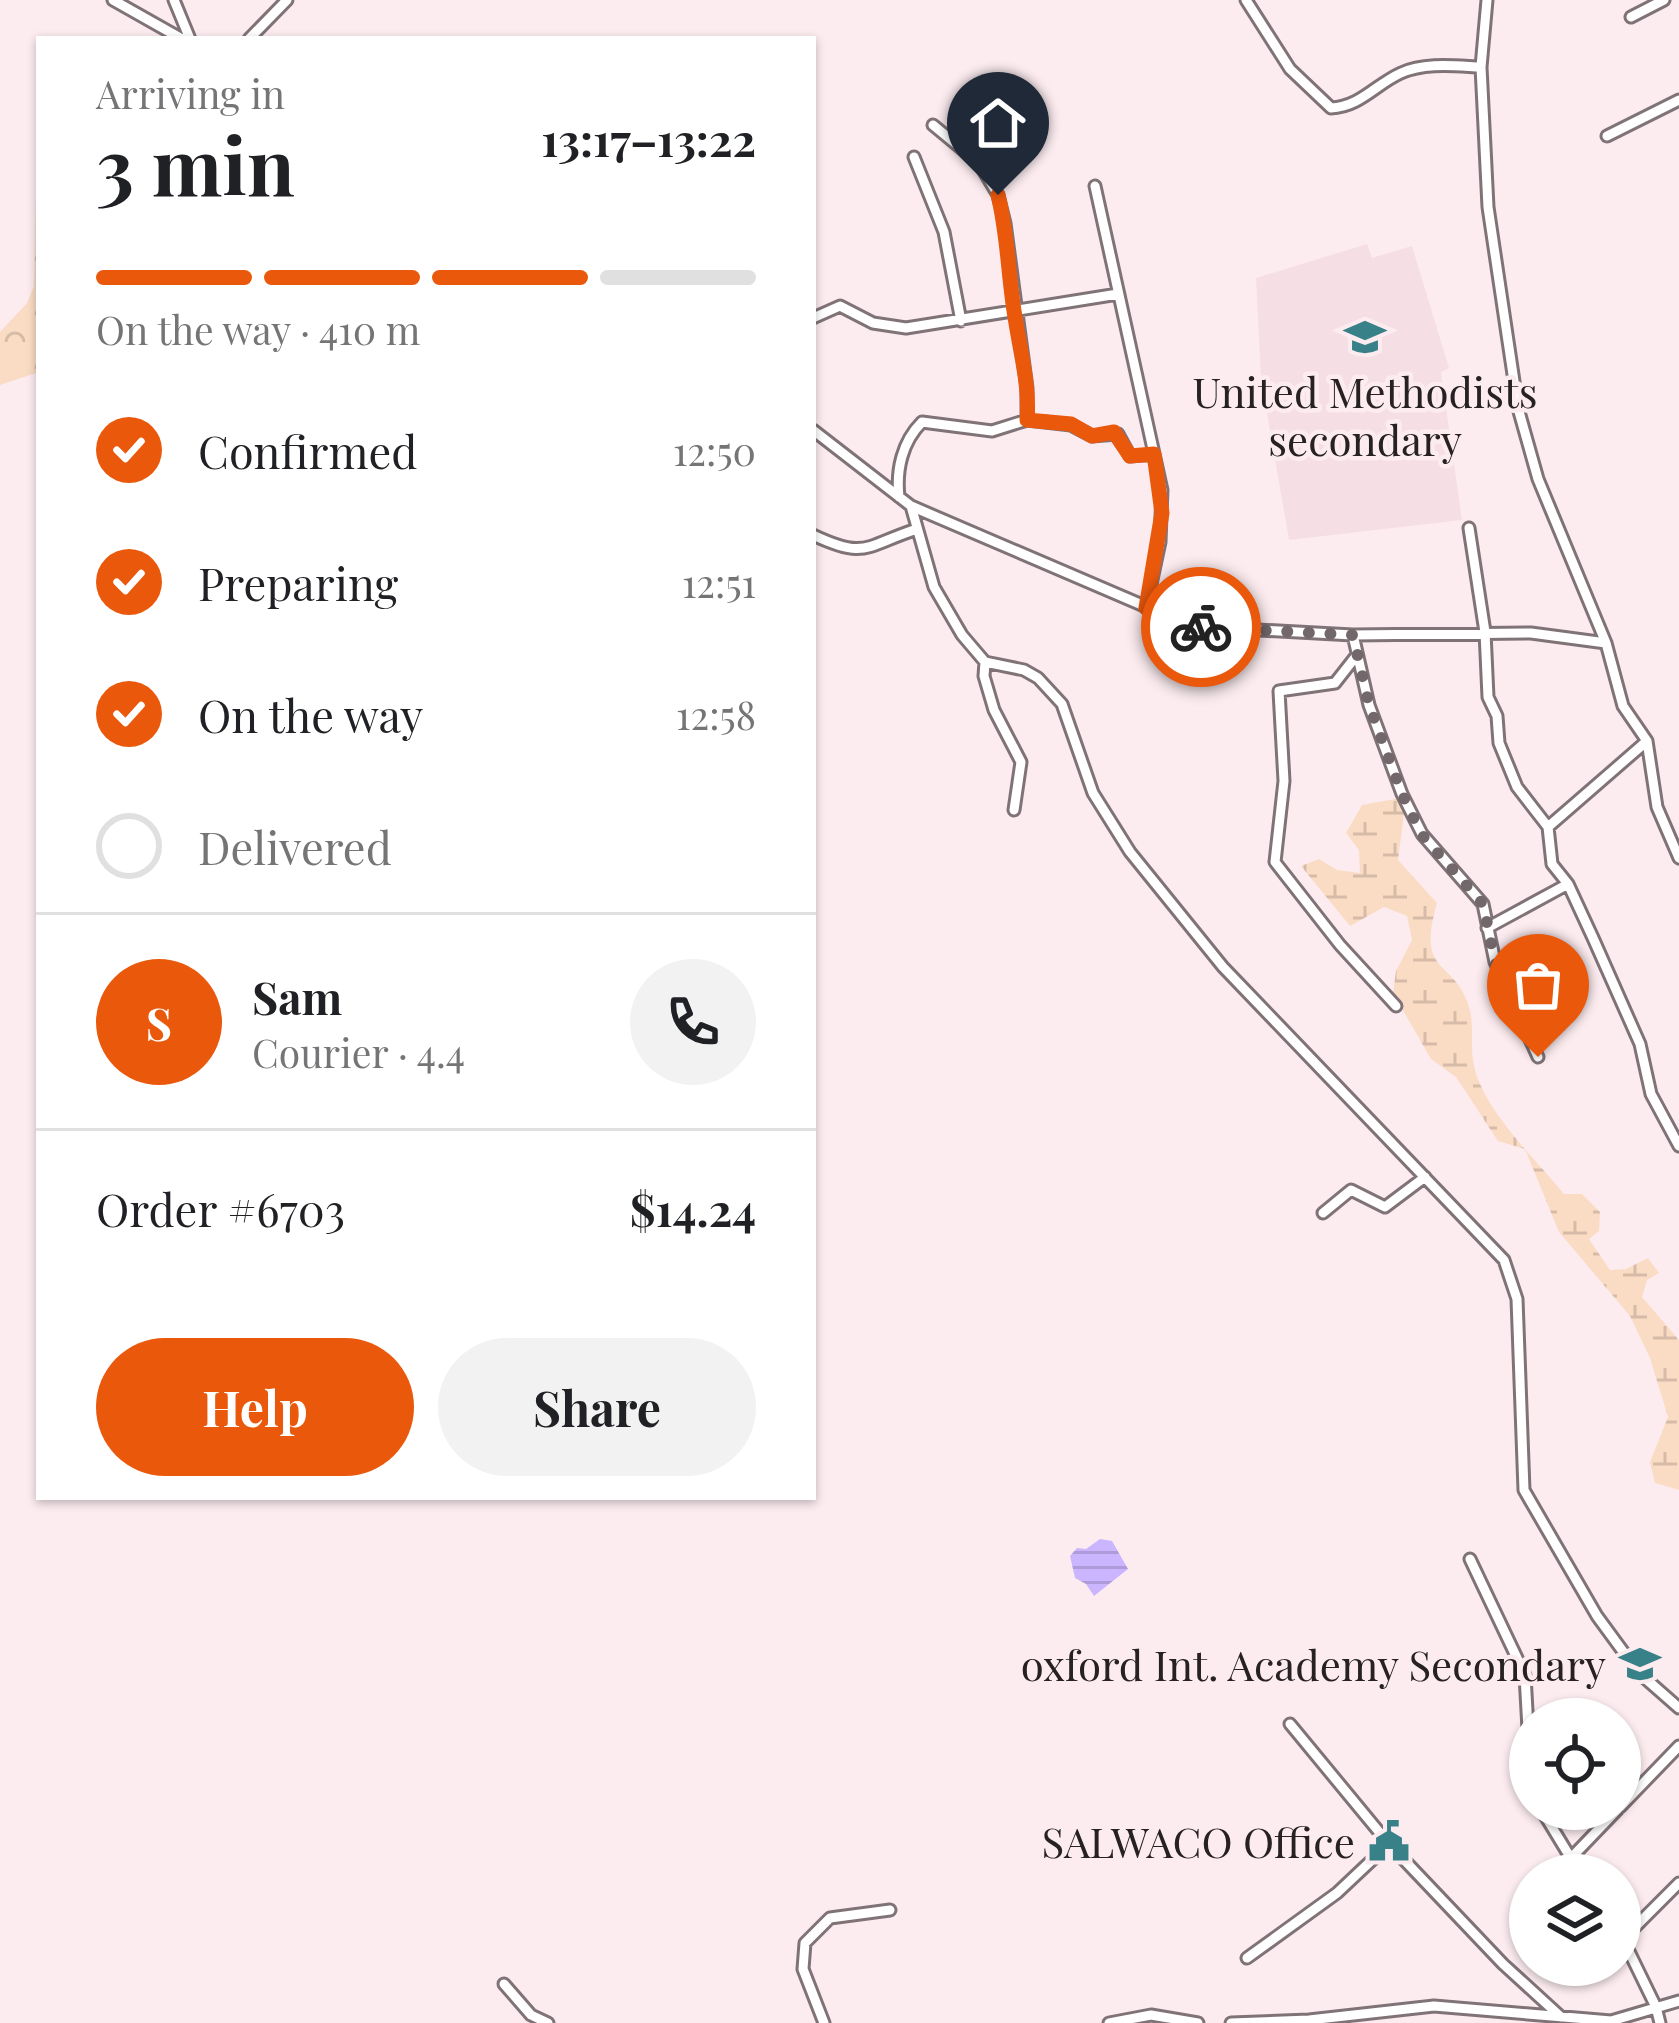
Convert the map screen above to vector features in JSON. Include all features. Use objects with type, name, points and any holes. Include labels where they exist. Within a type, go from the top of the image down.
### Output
[{"type":"street","points":[[113,0],[180,36]]},
{"type":"street","points":[[174,0],[185,36]]},
{"type":"street","points":[[252,36],[286,0]]},
{"type":"street","points":[[1246,0],[1290,69],[1331,108],[1344,107],[1402,72],[1445,66],[1481,68]]},
{"type":"street","points":[[1487,0],[1481,68],[1488,207],[1518,408],[1538,479],[1606,643],[1623,706],[1646,741],[1657,807],[1676,839],[1679,858]]},
{"type":"street","points":[[1630,17],[1664,0]]},
{"type":"street","points":[[1606,136],[1679,100]]},
{"type":"street","points":[[932,125],[991,177],[1005,224],[1027,420]]},
{"type":"street","points":[[914,157],[944,232],[962,321]]},
{"type":"street","points":[[1095,186],[1154,454],[1162,513],[1146,608]]},
{"type":"street","points":[[816,317],[840,306],[892,328],[1014,314],[1118,294]]},
{"type":"street","points":[[899,497],[899,465],[922,422],[992,431],[1027,420],[1071,424],[1092,436],[1114,432],[1130,456],[1154,454]]},
{"type":"street","points":[[816,432],[911,506],[1146,608],[1202,627],[1353,635],[1547,634],[1606,643]]},
{"type":"street","points":[[911,506],[934,587],[962,635],[985,662],[1024,670],[1049,689],[1068,717],[1093,793],[1130,852],[1223,968],[1499,1252],[1510,1270],[1517,1299],[1524,1490],[1597,1616],[1638,1672],[1679,1708]]},
{"type":"street","points":[[1469,528],[1485,632],[1488,697],[1497,716],[1499,743],[1517,787],[1548,827],[1552,864],[1568,884],[1640,1044],[1651,1094],[1679,1146]]},
{"type":"street","points":[[816,536],[856,551],[917,530]]},
{"type":"street","points":[[1353,635],[1369,705],[1410,814],[1437,855],[1478,896],[1495,962],[1538,1057]]},
{"type":"street","points":[[1357,656],[1335,683],[1280,691],[1284,782],[1275,862],[1340,945],[1396,1006]]},
{"type":"street","points":[[985,662],[994,710],[1021,761],[1014,810]]},
{"type":"street","points":[[1548,827],[1646,741]]},
{"type":"street","points":[[1486,928],[1568,884]]},
{"type":"street","points":[[1323,1213],[1351,1190],[1384,1207],[1425,1177]]},
{"type":"street","points":[[1469,1559],[1525,1675],[1526,1698]]},
{"type":"street","points":[[1290,1724],[1389,1844],[1503,1964],[1561,2017]]},
{"type":"street","points":[[1641,1785],[1679,1746]]},
{"type":"street","points":[[1575,1854],[1598,1830]]},
{"type":"street","points":[[1247,1958],[1337,1893],[1389,1844]]},
{"type":"street","points":[[1641,1918],[1679,1883]]},
{"type":"street","points":[[824,2023],[802,1969],[805,1943],[830,1918],[890,1910]]},
{"type":"street","points":[[1641,1976],[1660,2023]]},
{"type":"street","points":[[504,1984],[531,2015],[548,2023]]},
{"type":"street","points":[[1231,2023],[1309,2020],[1420,2006],[1523,2019],[1611,2020],[1679,2001]]},
{"type":"street","points":[[1416,2023],[1420,2006]]},
{"type":"street","points":[[1109,2023],[1151,2015],[1198,2023]]},
{"type":"shaded area","points":[[1367,244],[1372,258],[1412,246],[1449,368],[1441,372],[1462,520],[1289,540],[1261,379],[1256,278]]},
{"type":"shaded area","points":[[1100,1539],[1112,1541],[1128,1569],[1094,1596],[1075,1578],[1070,1556]]},
{"type":"green space","points":[[36,201],[36,373],[0,385],[0,332],[27,303],[34,286]]},
{"type":"green space","points":[[1400,798],[1404,814],[1398,860],[1437,903],[1431,944],[1434,956],[1464,993],[1472,1024],[1473,1059],[1488,1100],[1525,1149],[1498,1141],[1456,1077],[1431,1059],[1393,993],[1396,971],[1412,940],[1407,916],[1384,907],[1350,926],[1301,866],[1319,859],[1337,870],[1360,873],[1359,850],[1346,833],[1362,805]]},
{"type":"green space","points":[[1525,1149],[1564,1194],[1582,1194],[1600,1212],[1599,1231],[1589,1239],[1610,1270],[1626,1269],[1648,1258],[1659,1273],[1647,1280],[1642,1297],[1679,1340],[1679,1490],[1655,1483],[1650,1462],[1668,1417],[1650,1358],[1630,1316],[1559,1232]]},
{"type":"way so far","points":[[1201,627],[1353,635],[1369,705],[1402,794],[1421,834],[1483,904],[1495,962],[1538,1057]]},
{"type":"place","name":"United Methodists secondary","points":[[1365,337]]},
{"type":"place","name":"oxford Int. Academy Secondary","points":[[1640,1664]]},
{"type":"place","name":"SALWACO Office","points":[[1389,1841]]},
{"type":"route","points":[[998,195],[1027,388],[1027,420],[1071,424],[1092,436],[1114,432],[1130,456],[1154,454],[1162,513],[1146,608],[1201,627]]}]
